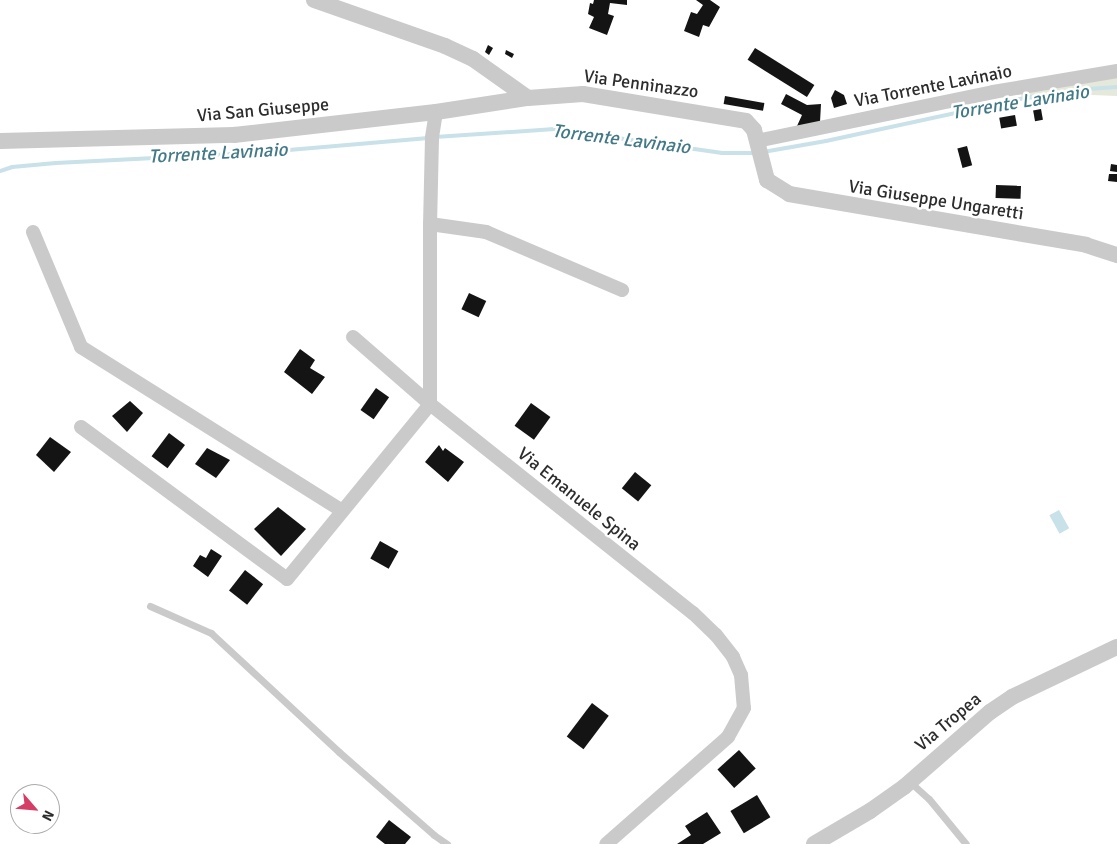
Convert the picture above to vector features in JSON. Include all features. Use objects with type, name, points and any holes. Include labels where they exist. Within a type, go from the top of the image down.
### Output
[{"type":"street","points":[[314,0],[452,50],[473,60],[528,98]]},
{"type":"street","name":"Via Torrente Lavinaio","points":[[758,143],[993,92],[1117,70]]},
{"type":"street","name":"Via Penninazzo","points":[[528,98],[583,94],[726,117],[746,121],[754,130],[758,143]]},
{"type":"street","name":"Via San Giuseppe","points":[[0,141],[234,135],[436,112],[528,98]]},
{"type":"street","points":[[81,427],[287,580],[430,404],[430,224],[432,138],[436,112]]},
{"type":"street","name":"Via Giuseppe Ungaretti","points":[[758,143],[767,180],[777,188],[802,198],[1086,244],[1117,254]]},
{"type":"street","points":[[430,224],[486,232],[622,290]]},
{"type":"street","points":[[33,232],[81,348],[342,511]]},
{"type":"street","name":"Via Emanuele Spina","points":[[354,337],[430,404],[693,614],[716,635],[734,657],[741,675],[744,708],[728,736],[606,844]]},
{"type":"street","name":"Via Tropea","points":[[814,844],[870,811],[910,782],[990,712],[1012,697],[1117,647]]},
{"type":"lane","points":[[150,606],[211,633],[339,752],[434,835],[447,844]]},
{"type":"lane","points":[[910,782],[929,799],[966,844]]},
{"type":"shaded area","points":[[1117,75],[1117,96],[1067,94],[1022,101],[1021,93]]},
{"type":"water","points":[[1059,510],[1069,528],[1060,534],[1049,515]]},
{"type":"building","points":[[594,0],[627,0],[627,5],[610,3],[608,14],[614,16],[607,35],[589,28],[594,17],[588,14],[590,3],[593,4]]},
{"type":"building","points":[[696,0],[710,0],[720,7],[709,27],[703,25],[699,37],[684,31],[691,12],[697,14],[703,5]]},
{"type":"building","points":[[488,45],[493,48],[489,55],[485,52]]},
{"type":"building","points":[[755,48],[814,85],[807,97],[748,60]]},
{"type":"building","points":[[506,50],[514,54],[512,58],[505,54]]},
{"type":"building","points":[[835,90],[844,95],[847,104],[834,108],[831,98]]},
{"type":"building","points":[[786,94],[807,105],[821,104],[820,122],[797,126],[802,115],[781,104]]},
{"type":"building","points":[[725,96],[764,103],[763,111],[724,104]]},
{"type":"building","points":[[1041,109],[1043,120],[1035,121],[1033,110]]},
{"type":"building","points":[[1015,115],[1017,126],[1001,129],[999,118]]},
{"type":"building","points":[[967,146],[972,165],[963,168],[957,149]]},
{"type":"building","points":[[1111,164],[1117,165],[1117,172],[1110,171]]},
{"type":"building","points":[[1109,174],[1117,174],[1117,182],[1108,181]]},
{"type":"building","points":[[996,185],[1021,186],[1021,199],[996,198]]},
{"type":"building","points":[[469,293],[486,301],[479,317],[461,309]]},
{"type":"building","points":[[300,349],[315,360],[310,368],[325,377],[312,394],[284,372]]},
{"type":"building","points":[[376,388],[389,397],[374,419],[361,410]]},
{"type":"building","points":[[130,401],[143,413],[127,432],[112,416]]},
{"type":"building","points":[[531,403],[550,417],[534,440],[515,426]]},
{"type":"building","points":[[169,433],[185,445],[168,468],[152,456]]},
{"type":"building","points":[[50,437],[71,452],[54,472],[36,455]]},
{"type":"building","points":[[439,445],[443,451],[445,448],[464,462],[448,482],[425,462]]},
{"type":"building","points":[[207,448],[230,460],[216,478],[195,464]]},
{"type":"building","points":[[635,472],[651,485],[638,502],[622,488]]},
{"type":"building","points":[[278,507],[306,529],[281,556],[254,529]]},
{"type":"building","points":[[380,541],[398,551],[389,569],[370,558]]},
{"type":"building","points":[[211,549],[222,556],[208,577],[193,566],[200,555],[206,558]]},
{"type":"building","points":[[245,570],[263,584],[247,605],[229,590]]},
{"type":"building","points":[[592,703],[609,716],[583,749],[567,737]]},
{"type":"building","points":[[739,750],[756,769],[734,788],[717,769]]},
{"type":"building","points":[[757,795],[770,817],[744,833],[730,811]]},
{"type":"building","points":[[707,812],[721,833],[703,844],[677,844],[691,835],[685,826]]},
{"type":"building","points":[[389,820],[411,837],[405,844],[385,844],[376,837]]},
{"type":"waterway","name":"Torrente Lavinaio","points":[[763,152],[826,141],[1025,98],[1117,87]]},
{"type":"waterway","name":"Torrente Lavinaio","points":[[435,137],[555,129],[722,153],[756,153]]},
{"type":"waterway","name":"Torrente Lavinaio","points":[[0,171],[12,167],[56,163],[253,153],[428,138]]}]
